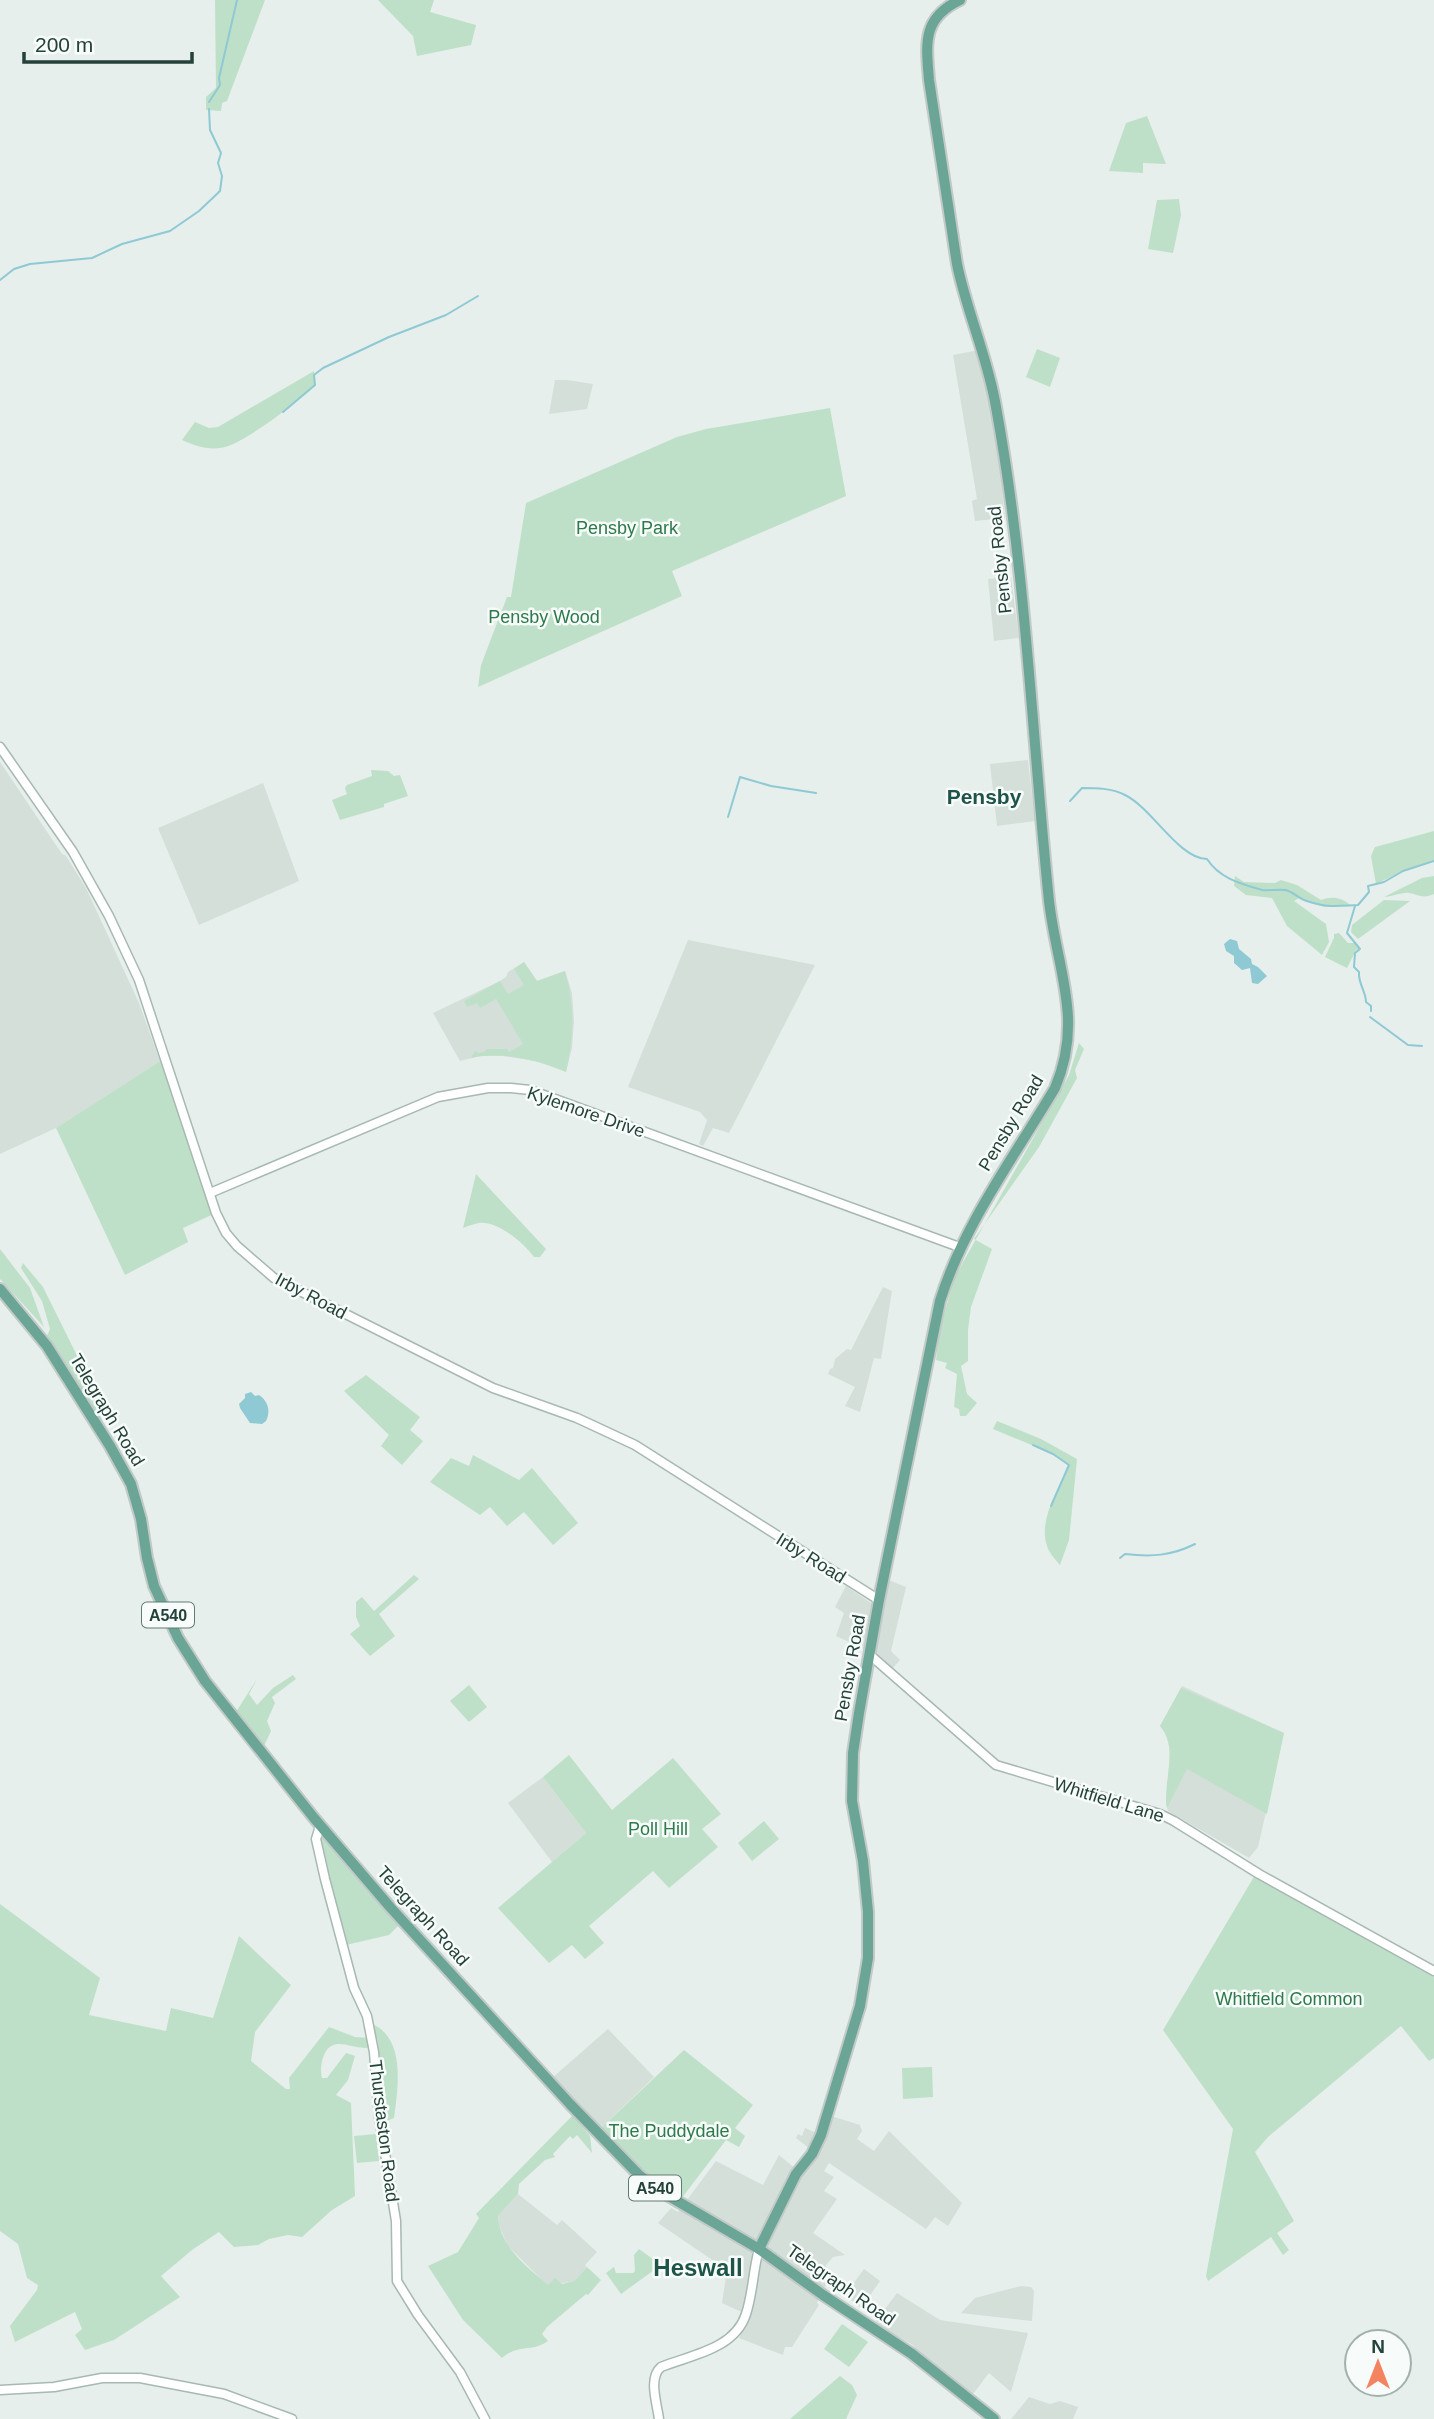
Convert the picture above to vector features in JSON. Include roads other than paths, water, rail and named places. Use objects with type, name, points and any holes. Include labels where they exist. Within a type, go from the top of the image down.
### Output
[{"type":"main road","name":"Pensby Road","points":[[759,2249],[796,2174],[812,2154],[821,2135],[860,2006],[868,1958],[868,1912],[863,1861],[852,1801],[853,1753],[879,1600],[940,1301],[948,1273],[992,1190],[1055,1088],[1064,1066],[1069,1035],[1069,1002],[1049,901],[1026,641],[1008,482],[989,369],[960,276],[929,80],[927,49],[930,26],[938,14],[960,0]]},
{"type":"main road","name":"Telegraph Road","points":[[0,1289],[47,1346],[131,1484],[154,1586],[178,1638],[205,1681],[320,1826],[390,1907],[621,2158],[660,2191],[759,2249],[912,2354],[994,2419]]},
{"type":"street","name":"Irby Road","points":[[0,747],[74,852],[139,980],[216,1213],[226,1233],[237,1246],[274,1278],[493,1388],[577,1418],[635,1445],[879,1600]]},
{"type":"street","name":"Kylemore Drive","points":[[210,1193],[439,1097],[488,1088],[510,1088],[530,1090],[962,1248]]},
{"type":"street","name":"Whitfield Lane","points":[[870,1656],[996,1765],[1160,1814],[1257,1873],[1434,1971]]},
{"type":"street","name":"Thurstaston Road","points":[[320,1826],[316,1839],[322,1868],[354,1988],[367,2016],[374,2052],[379,2116],[396,2221],[397,2281],[460,2372],[485,2419]]},
{"type":"street","points":[[659,2419],[655,2372],[661,2367],[731,2338],[746,2315],[759,2249]]},
{"type":"street","points":[[0,2390],[54,2387],[102,2378],[140,2378],[224,2395],[292,2419]]},
{"type":"water","points":[[1230,939],[1237,941],[1239,949],[1267,976],[1258,984],[1252,983],[1250,968],[1242,970],[1234,963],[1234,956],[1226,951],[1224,944]]},
{"type":"water","points":[[251,1392],[262,1397],[268,1406],[268,1417],[262,1424],[250,1423],[240,1408],[239,1404],[245,1394]]},
{"type":"waterway","points":[[209,102],[220,85],[219,78],[237,0]]},
{"type":"waterway","points":[[0,280],[14,269],[30,264],[92,258],[122,244],[170,231],[199,211],[220,191],[222,176],[218,163],[221,153],[210,130],[209,109]]},
{"type":"waterway","points":[[283,412],[315,385],[314,375],[323,368],[389,337],[446,315],[478,296]]},
{"type":"waterway","points":[[728,817],[740,777],[771,786],[816,793]]},
{"type":"waterway","points":[[1070,801],[1082,788],[1120,793],[1135,801],[1186,851],[1207,859],[1225,876],[1262,890],[1288,891],[1312,903],[1358,905],[1369,892],[1368,886],[1434,861]]},
{"type":"waterway","points":[[1355,906],[1347,933],[1360,949],[1355,953],[1354,967],[1359,972],[1366,1002],[1371,1006],[1371,1011]]},
{"type":"waterway","points":[[1370,1017],[1408,1045],[1422,1046]]},
{"type":"waterway","points":[[1033,1445],[1069,1465],[1051,1506]]},
{"type":"waterway","points":[[1120,1558],[1125,1554],[1169,1553],[1195,1544]]},
{"type":"district","name":"Pensby","points":[[984,796]]},
{"type":"district","name":"Heswall","points":[[698,2267]]},
{"type":"park label","name":"Pensby Park","points":[[627,528]]},
{"type":"park label","name":"Pensby Wood","points":[[544,617]]},
{"type":"park label","name":"Poll Hill","points":[[658,1829]]},
{"type":"park label","name":"Whitfield Common","points":[[1289,1999]]},
{"type":"park label","name":"The Puddydale","points":[[669,2131]]}]
